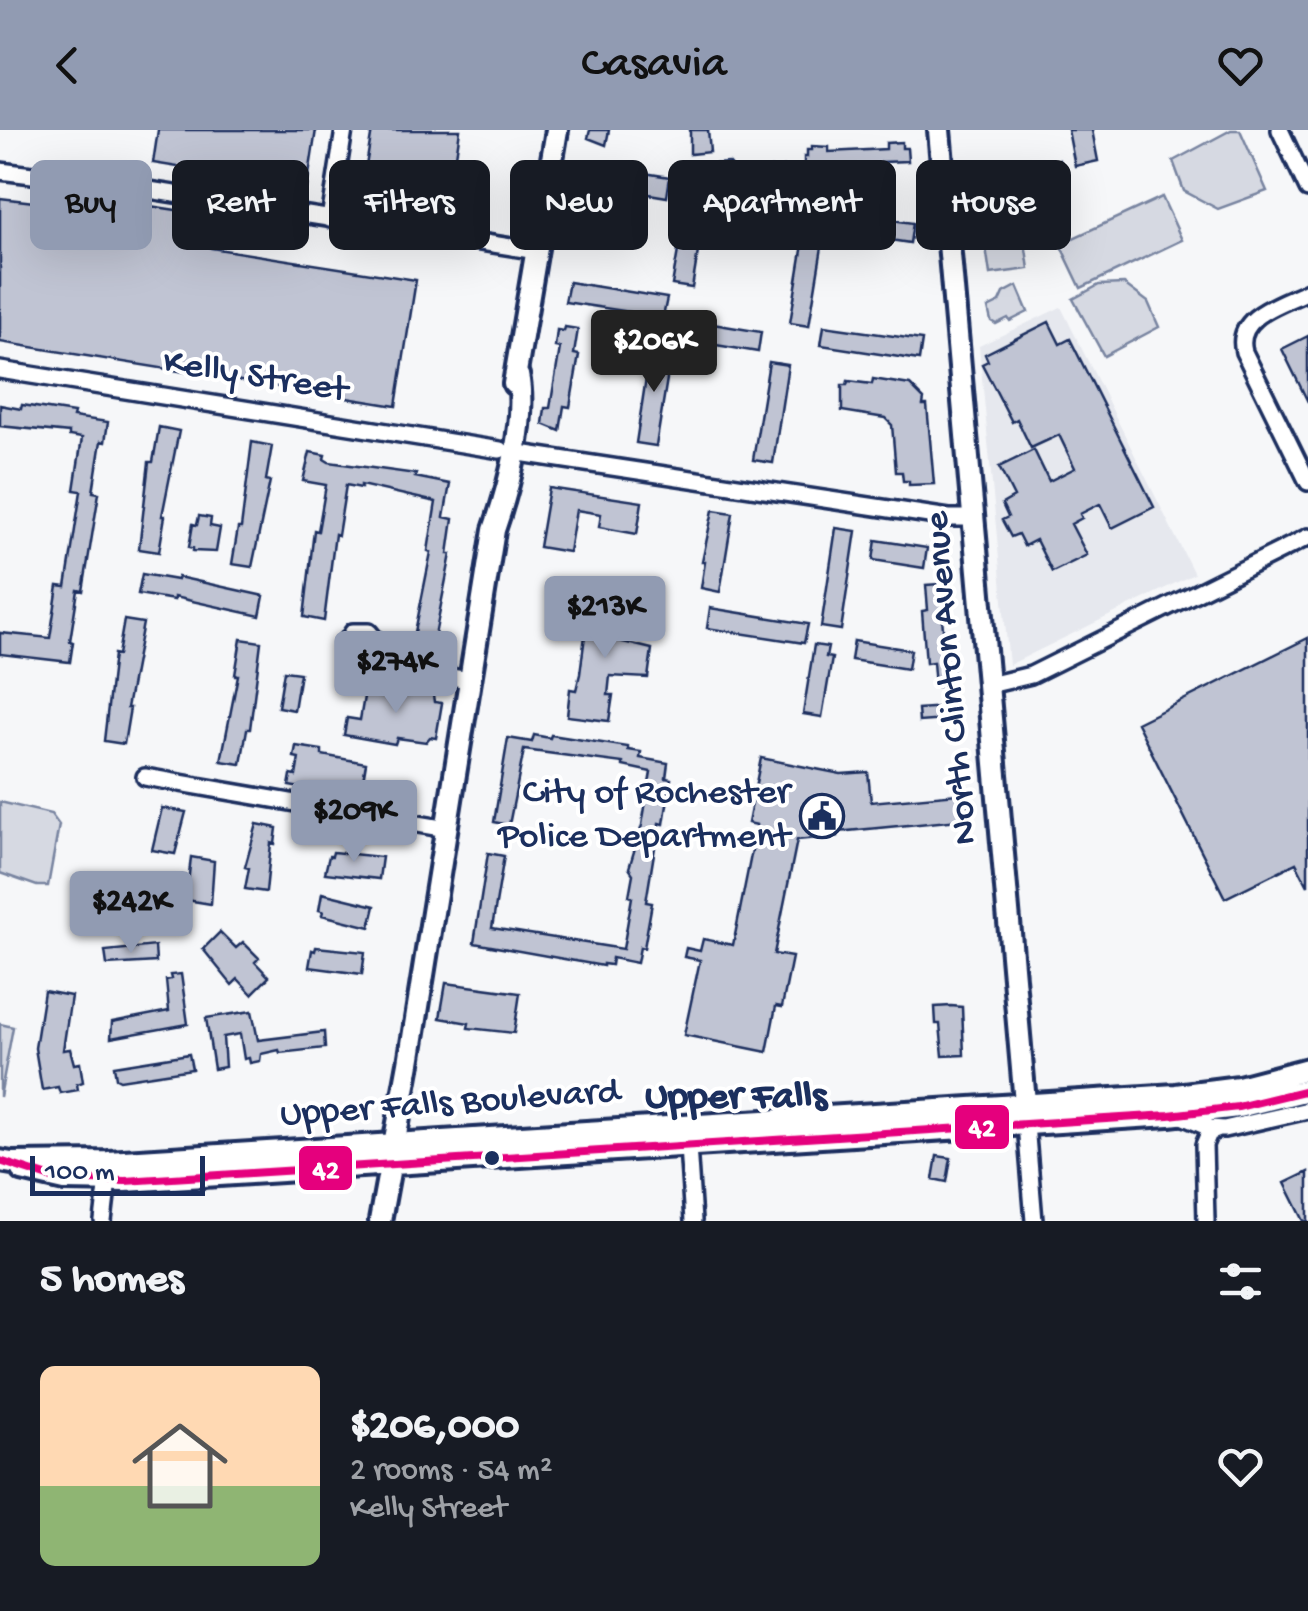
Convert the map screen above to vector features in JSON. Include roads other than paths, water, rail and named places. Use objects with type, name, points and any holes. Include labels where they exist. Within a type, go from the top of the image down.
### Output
[{"type":"main road","points":[[380,1221],[447,829],[557,130]]},
{"type":"main road","name":"North Clinton Avenue","points":[[939,130],[1026,1114]]},
{"type":"main road","name":"Upper Falls Boulevard","points":[[392,1154],[688,1146],[1026,1114],[1218,1090],[1308,1069]]},
{"type":"main road","name":"Upper Falls Boulevard","points":[[6,1162],[109,1172],[1026,1114],[1168,1115],[1238,1107],[1308,1090]]},
{"type":"street","points":[[339,160],[344,130]]},
{"type":"street","points":[[1280,130],[1308,190]]},
{"type":"street","points":[[0,171],[329,219]]},
{"type":"street","points":[[490,244],[537,251]]},
{"type":"street","points":[[1308,291],[1252,320],[1244,328],[1241,340],[1308,482]]},
{"type":"street","name":"Kelly Street","points":[[0,370],[506,451],[949,518],[974,518]]},
{"type":"street","points":[[988,686],[1031,675],[1308,537]]},
{"type":"street","points":[[398,669],[470,680]]},
{"type":"street","points":[[145,778],[447,829]]},
{"type":"street","points":[[1206,1221],[1204,1145],[1209,1133],[1308,1110]]},
{"type":"street","name":"North Clinton Avenue","points":[[1026,1114],[1034,1221]]},
{"type":"street","points":[[1168,1115],[1219,1129]]},
{"type":"street","points":[[688,1146],[693,1221]]},
{"type":"street","points":[[103,1221],[109,1172]]},
{"type":"place","name":"City of Rochester Police Department","points":[[822,816]]},
{"type":"district","name":"Upper Falls","points":[[736,1098]]}]
